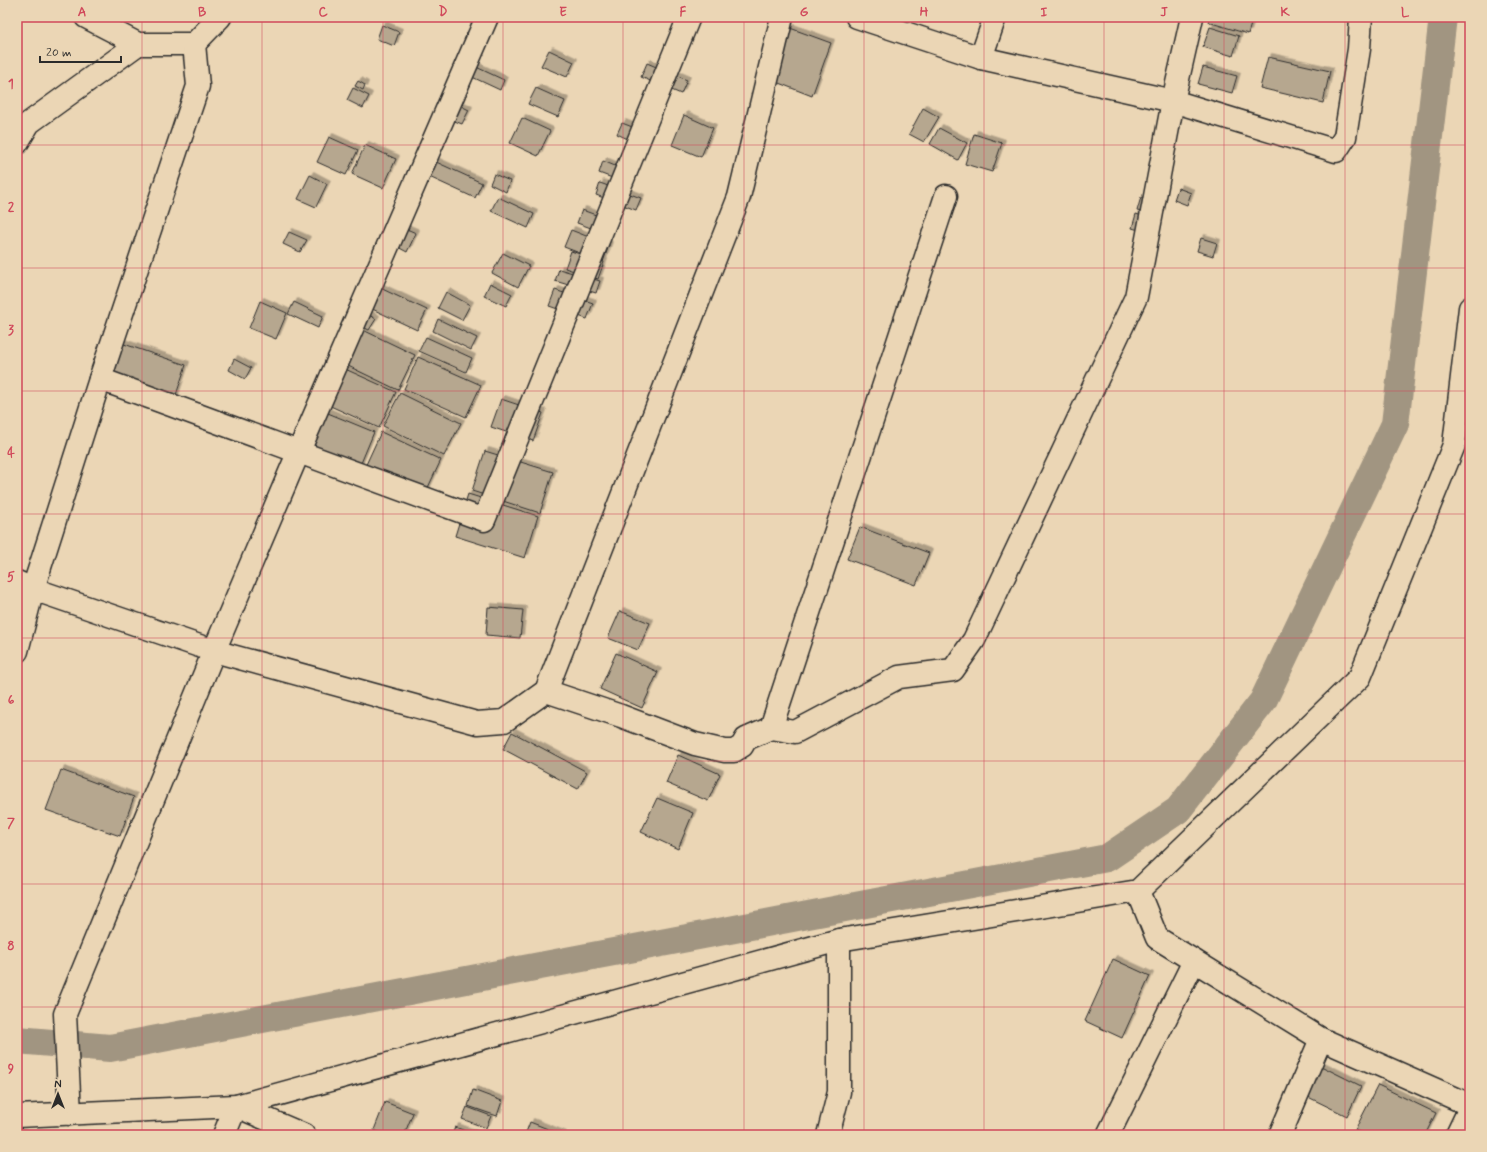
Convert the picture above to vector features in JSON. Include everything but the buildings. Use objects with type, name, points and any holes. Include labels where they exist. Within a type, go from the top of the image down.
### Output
[{"type":"street","points":[[86,17],[138,44],[194,44],[220,17]]},
{"type":"street","points":[[100,379],[484,520],[689,17]]},
{"type":"street","points":[[25,586],[214,651],[477,723],[504,721],[546,691],[739,197],[782,17]]},
{"type":"street","points":[[857,17],[980,58],[1173,101],[1336,151],[1345,137],[1359,49],[1361,17]]},
{"type":"street","points":[[980,58],[995,17]]},
{"type":"street","points":[[546,691],[621,716],[695,744],[725,751],[734,751],[742,746],[746,739],[771,728],[795,732],[899,677],[953,670],[974,640],[1136,297],[1173,101],[1192,17]]},
{"type":"street","points":[[70,1109],[65,1014],[214,651],[485,18]]},
{"type":"street","points":[[17,143],[23,120],[138,44]]},
{"type":"street","points":[[17,651],[25,586],[100,379],[198,86],[194,44]]},
{"type":"street","points":[[771,728],[946,196]]},
{"type":"street","points":[[17,1116],[70,1109],[236,1106],[839,940],[1138,891],[1360,676],[1462,447],[1470,308]]},
{"type":"street","points":[[1138,891],[1157,938],[1321,1039],[1470,1105]]},
{"type":"street","points":[[828,1135],[839,1092],[839,940]]},
{"type":"street","points":[[1108,1135],[1194,961]]},
{"type":"street","points":[[1280,1135],[1321,1039]]},
{"type":"street","points":[[224,1135],[236,1106]]},
{"type":"street","points":[[236,1106],[304,1135]]},
{"type":"street","points":[[1457,1135],[1470,1108]]},
{"type":"waterway","points":[[17,1040],[110,1048],[1107,858],[1178,810],[1263,701],[1395,424],[1443,17]]}]
